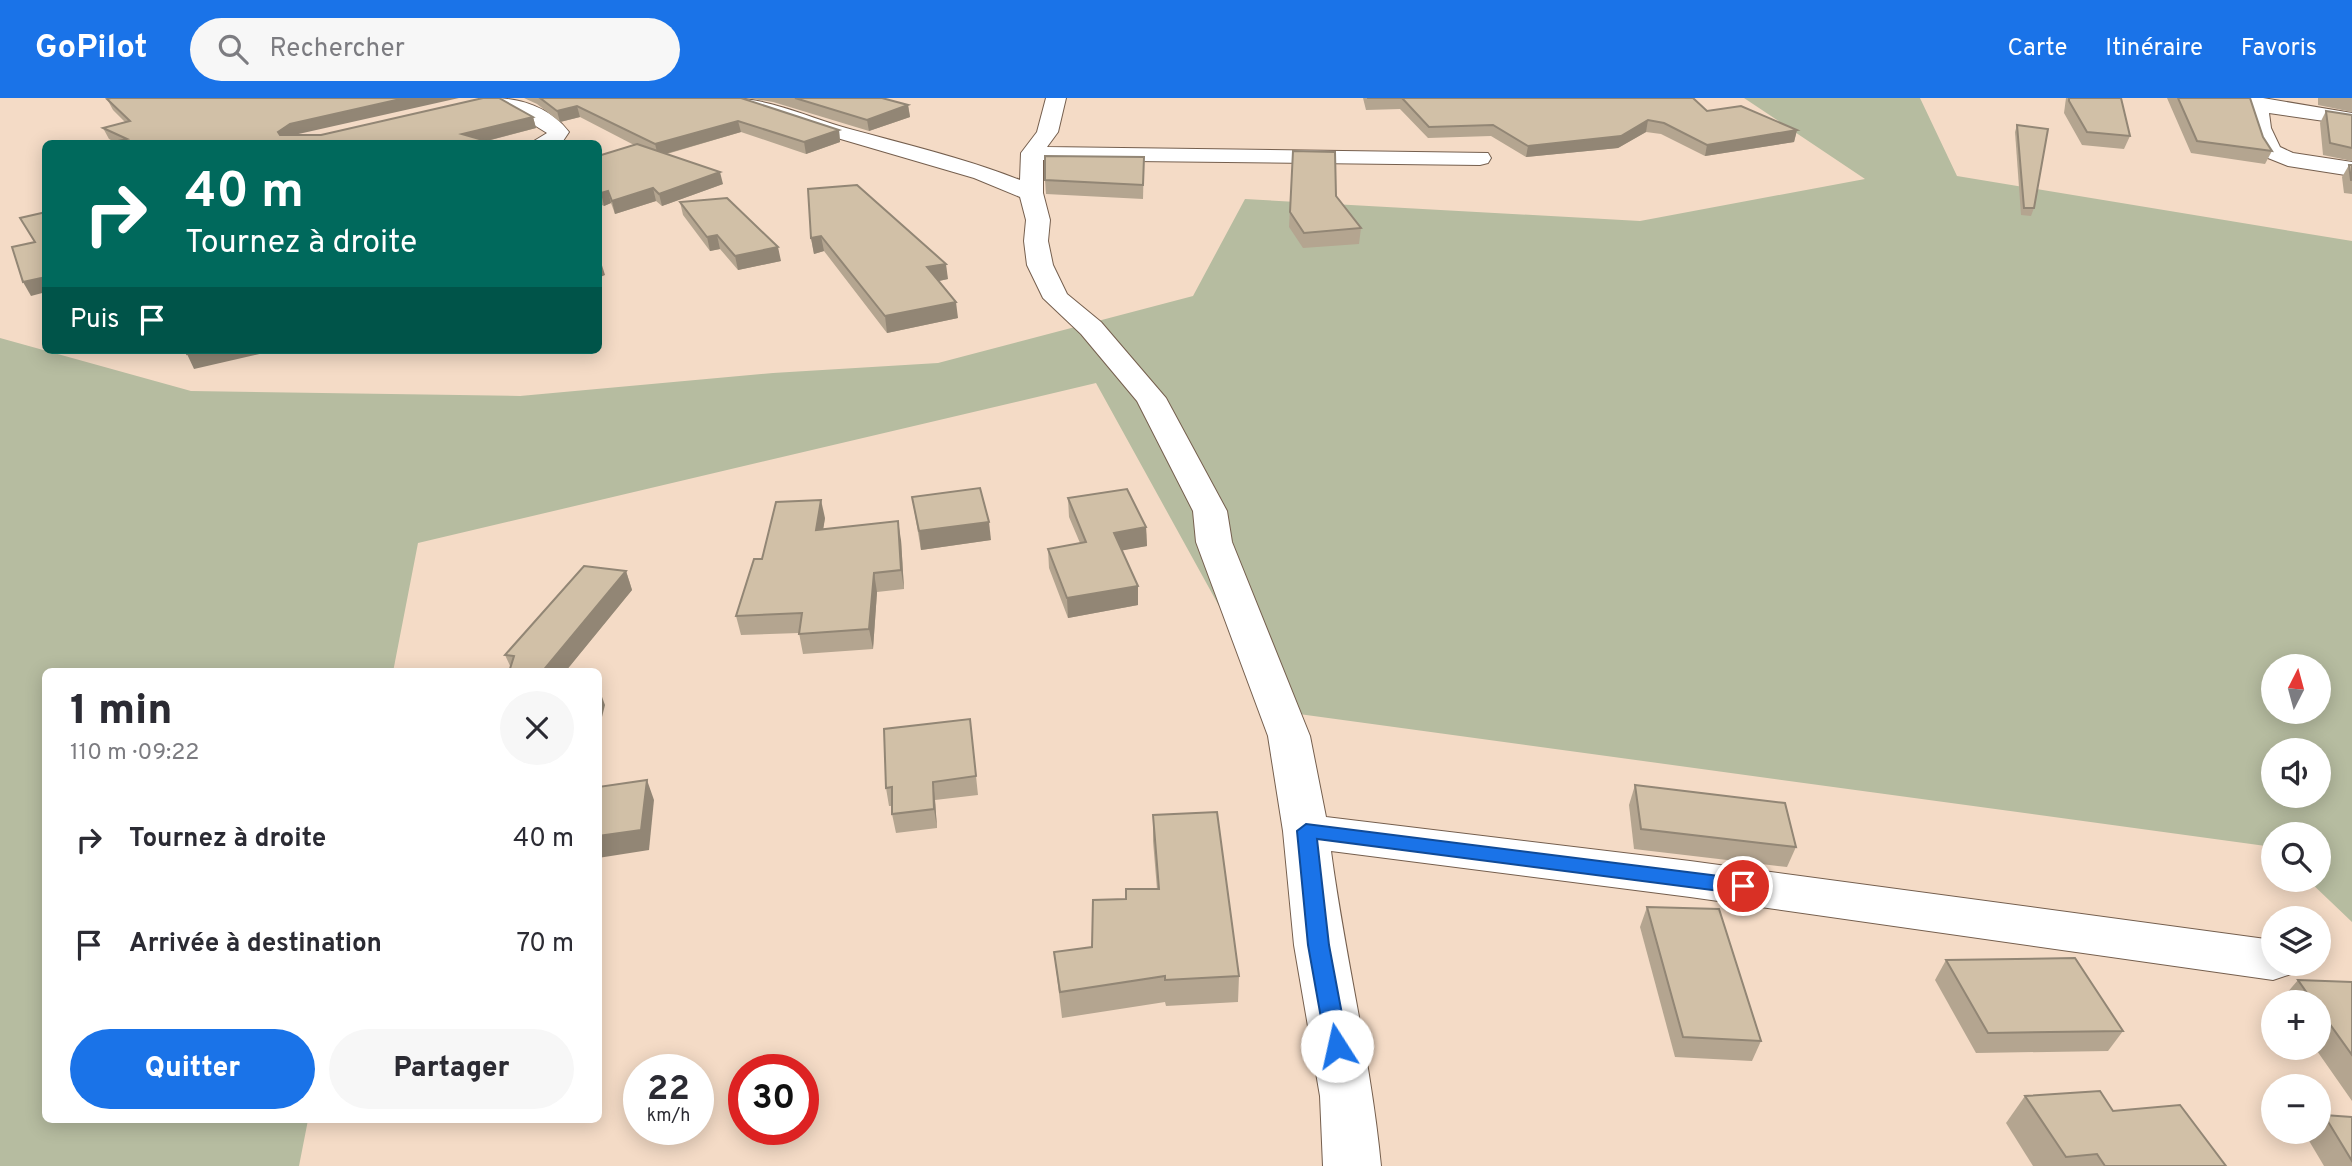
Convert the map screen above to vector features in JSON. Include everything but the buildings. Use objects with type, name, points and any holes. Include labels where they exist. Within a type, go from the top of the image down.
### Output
[{"type":"street","points":[[737,98],[834,131],[982,173],[1031,193]]},
{"type":"street","points":[[1056,98],[1047,132],[1032,153],[1031,193],[1038,220],[1036,241],[1040,265],[1056,298],[1091,328],[1151,398],[1210,511],[1214,542],[1289,736],[1306,831],[1319,945],[1347,1096],[1352,1166]]},
{"type":"street","points":[[495,99],[528,110],[559,134],[547,140]]},
{"type":"street","points":[[2352,119],[2256,102],[2261,128],[2271,150],[2278,155],[2352,169]]},
{"type":"street","points":[[1032,153],[1480,158]]},
{"type":"street","points":[[1306,831],[1690,879],[2261,958]]},
{"type":"green space","points":[[1744,98],[1920,98],[1957,176],[2352,241],[2352,922],[2321,892],[2331,892],[2331,822],[2261,822],[2261,845],[1277,711],[1096,383],[418,543],[394,668],[42,668],[42,1123],[307,1123],[299,1166],[0,1166],[0,338],[42,350],[42,354],[58,354],[191,391],[520,396],[773,373],[938,363],[1193,296],[1245,199],[1640,221],[1865,179]]},
{"type":"route","points":[[1337,1046],[1319,945],[1306,831],[1743,886]]}]
